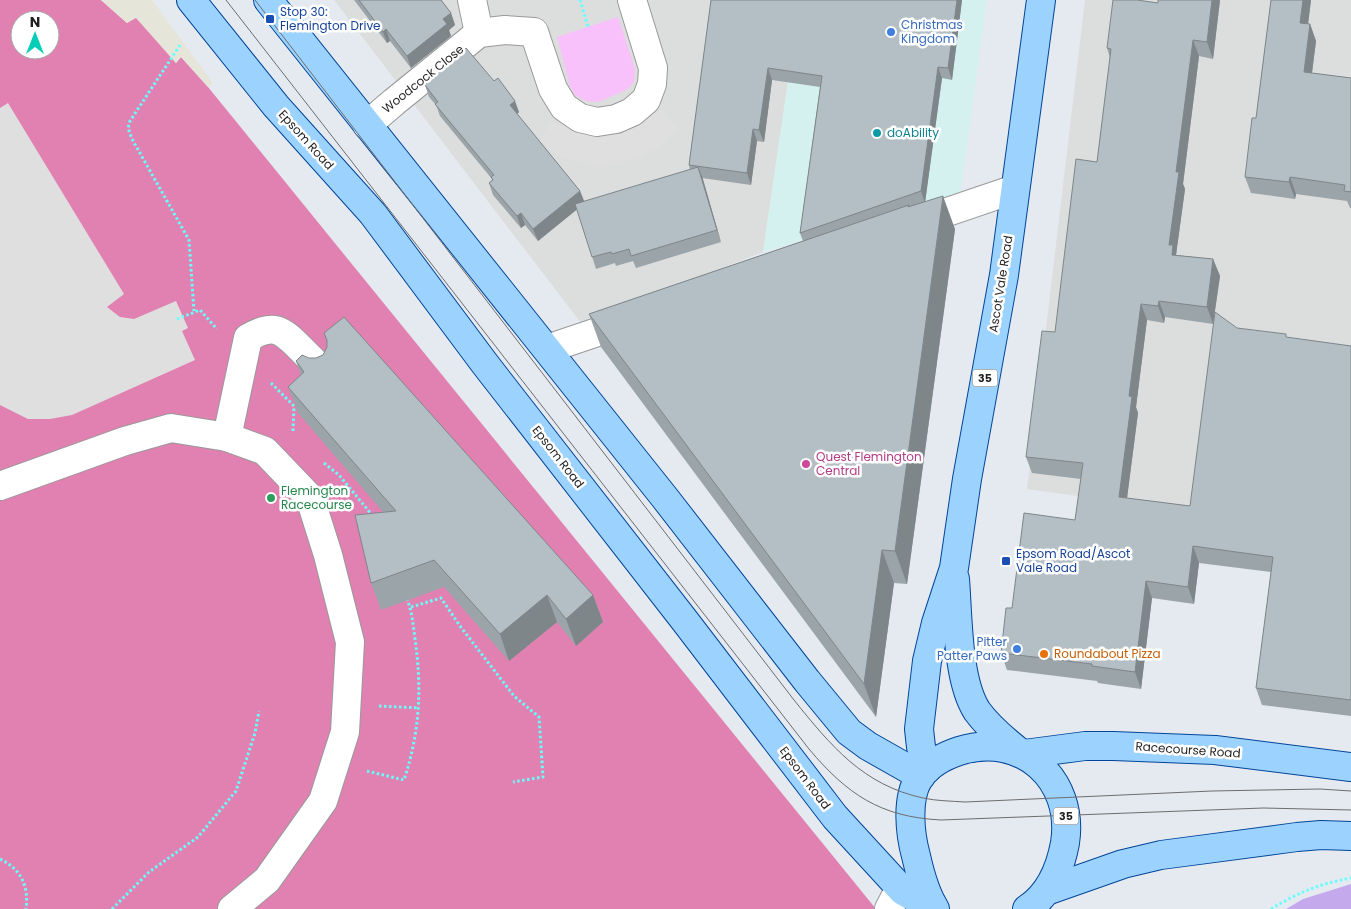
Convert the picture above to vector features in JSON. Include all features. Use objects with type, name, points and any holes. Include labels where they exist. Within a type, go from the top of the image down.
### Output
[{"type":"main road","name":"Epsom Road","points":[[191,0],[276,106],[373,214],[485,364],[835,817],[894,898],[909,896],[935,907]]},
{"type":"main road","points":[[268,0],[671,505],[807,682],[849,732],[868,746],[924,772]]},
{"type":"main road","name":"Ascot Vale Road","points":[[924,772],[919,716],[927,661],[936,623],[954,568],[967,479],[1004,275],[1041,0]]},
{"type":"main road","name":"Ascot Vale Road","points":[[954,568],[966,686],[972,702],[981,715],[998,734],[1021,753]]},
{"type":"main road","name":"Racecourse Road","points":[[1021,753],[1085,746],[1215,750],[1351,766]]},
{"type":"main road","points":[[935,907],[924,884],[910,831],[913,795],[924,772],[950,754],[970,748],[991,747],[1021,753]]},
{"type":"main road","name":"35","points":[[1021,753],[1046,772],[1052,780],[1061,798],[1065,812],[1067,827],[1063,852],[1041,900]]},
{"type":"main road","points":[[1041,900],[1123,864],[1177,852],[1297,837],[1321,835],[1351,836]]},
{"type":"street","points":[[472,0],[479,33],[505,30],[534,32],[553,89],[564,108],[580,118],[597,122],[616,119],[632,112],[646,100],[652,84],[653,68],[632,0]]},
{"type":"street","name":"Woodcock Close","points":[[367,125],[479,33]]},
{"type":"street","points":[[888,232],[1015,189]]},
{"type":"street","points":[[547,349],[653,313]]},
{"type":"street","points":[[227,437],[248,338],[259,332],[272,329],[284,332],[322,370]]},
{"type":"street","points":[[0,486],[125,441],[171,428],[227,437],[265,451],[310,498],[328,555],[350,642],[345,732],[323,801],[267,880],[232,909]]},
{"type":"path","points":[[580,0],[588,27]]},
{"type":"path","points":[[180,45],[130,121],[128,128],[132,139],[189,240],[194,312]]},
{"type":"path","points":[[177,318],[200,310],[244,358],[294,406],[292,436]]},
{"type":"path","points":[[319,458],[339,474],[375,519]]},
{"type":"path","points":[[361,774],[364,770],[404,780],[411,759],[418,725],[419,708],[417,655],[411,607],[404,592]]},
{"type":"path","points":[[411,607],[441,598],[514,696],[539,717],[543,777],[513,782]]},
{"type":"path","points":[[397,708],[419,708]]},
{"type":"path","points":[[112,909],[149,872],[198,837],[236,791],[255,733],[259,711]]},
{"type":"path","points":[[0,858],[13,868],[25,882],[28,897],[26,909]]},
{"type":"path","points":[[1271,909],[1295,894],[1325,882],[1351,878]]},
{"type":"shaded area","name":"Flemington Racecourse","points":[[0,0],[101,0],[127,23],[136,17],[176,63],[181,57],[208,87],[876,909],[0,909]]},
{"type":"shaded area","points":[[101,0],[152,0],[213,83],[208,87],[181,57],[176,63],[136,18],[127,23]]},
{"type":"shaded area","points":[[334,0],[800,0],[763,252],[581,323]]},
{"type":"shaded area","points":[[800,0],[987,0],[960,196],[763,252]]},
{"type":"shaded area","points":[[1085,0],[1351,0],[1351,539],[1027,489]]},
{"type":"shaded area","points":[[618,17],[635,69],[634,82],[626,90],[598,102],[586,101],[575,95],[570,86],[557,37]]},
{"type":"shaded area","points":[[8,103],[124,294],[107,307],[120,317],[134,319],[176,301],[188,328],[182,331],[195,360],[72,415],[50,419],[28,419],[0,405],[0,108]]},
{"type":"shaded area","points":[[662,108],[679,130],[656,149],[630,159],[602,166],[560,157],[539,142],[551,121],[571,132],[603,136],[621,134],[641,124]]},
{"type":"shaded area","points":[[1351,884],[1351,909],[1286,909],[1303,899]]},
{"type":"building","points":[[359,0],[441,0],[451,13],[443,19],[447,24],[407,56],[386,29],[383,32]]},
{"type":"building","points":[[711,0],[957,0],[948,68],[938,67],[921,191],[800,233],[822,76],[768,68],[759,130],[753,129],[747,173],[689,165]]},
{"type":"building","points":[[1113,0],[1137,0],[1158,3],[1158,0],[1212,0],[1207,42],[1193,40],[1176,172],[1179,172],[1169,245],[1173,245],[1172,255],[1213,259],[1207,307],[1159,301],[1158,306],[1141,304],[1129,396],[1132,397],[1119,497],[1190,506],[1215,312],[1237,328],[1286,334],[1286,337],[1351,346],[1351,700],[1256,688],[1273,557],[1193,546],[1188,587],[1146,581],[1135,672],[1092,666],[1092,664],[1001,653],[1006,608],[1012,608],[1024,513],[1075,520],[1083,463],[1026,457],[1042,331],[1055,332],[1076,159],[1097,162],[1111,49],[1107,48]]},
{"type":"building","points":[[1271,0],[1303,0],[1300,23],[1310,24],[1304,72],[1351,78],[1351,192],[1344,191],[1345,185],[1290,177],[1289,182],[1245,177],[1252,118],[1256,118]]},
{"type":"building","points":[[466,48],[494,81],[498,78],[515,101],[510,105],[580,191],[533,229],[521,213],[517,216],[489,183],[493,180],[491,177],[494,175],[435,104],[438,102],[425,85],[426,81]]},
{"type":"building","points":[[698,167],[717,230],[631,256],[629,249],[592,257],[575,204]]},
{"type":"building","name":"Quest Flemington Central","points":[[943,196],[895,551],[882,550],[864,684],[589,314],[909,205],[908,207]]},
{"type":"building","points":[[344,317],[593,595],[566,619],[547,595],[500,634],[434,560],[371,583],[355,515],[396,511],[288,387],[304,372],[296,361],[302,355],[316,358],[323,355],[327,347],[324,333]]},
{"type":"tram line","points":[[226,0],[809,749],[837,779],[851,790],[882,808],[919,818],[941,820],[1263,808],[1351,810]]},
{"type":"tram line","points":[[255,0],[794,700],[835,748],[866,773],[883,784],[902,792],[928,799],[965,802],[1212,791],[1320,789],[1351,791]]},
{"type":"place","name":"Stop 30: Flemington Drive","points":[[270,19]]},
{"type":"place","name":"Christmas Kingdom","points":[[891,32]]},
{"type":"place","name":"doAbility","points":[[877,133]]},
{"type":"place","name":"Quest Flemington Central","points":[[806,464]]},
{"type":"place","name":"Flemington Racecourse","points":[[271,498]]},
{"type":"place","name":"Epsom Road/Ascot Vale Road","points":[[1006,561]]},
{"type":"place","name":"Pitter Patter Paws","points":[[1017,649]]},
{"type":"place","name":"Roundabout Pizza","points":[[1044,654]]}]
